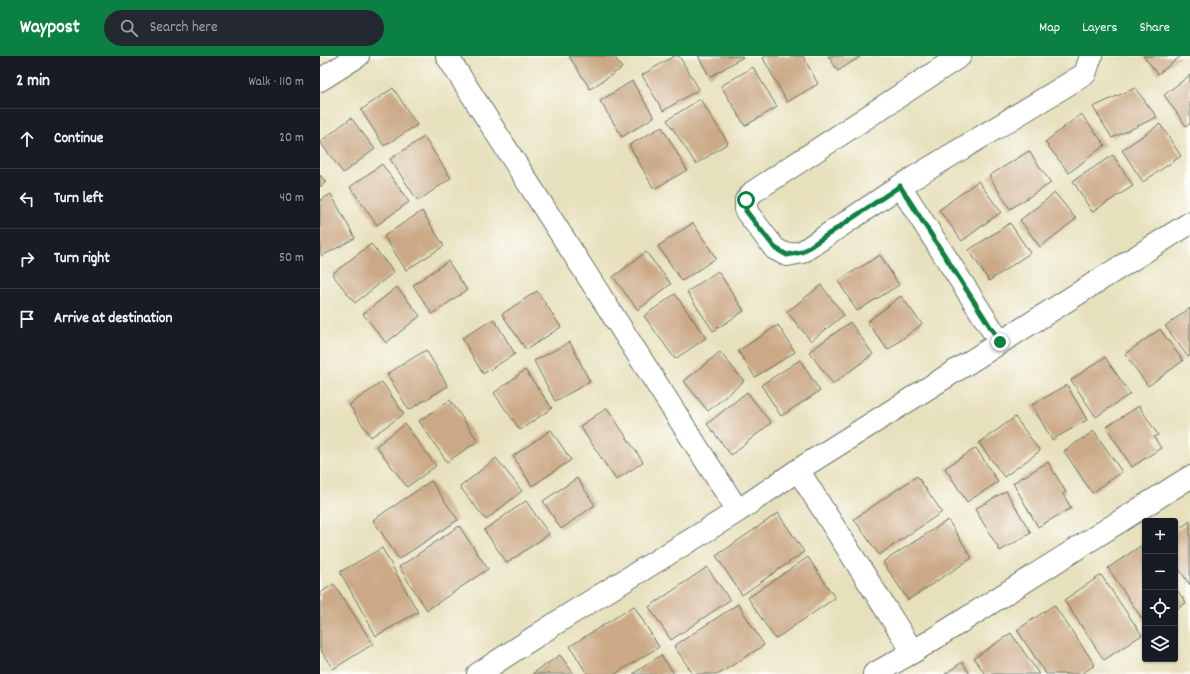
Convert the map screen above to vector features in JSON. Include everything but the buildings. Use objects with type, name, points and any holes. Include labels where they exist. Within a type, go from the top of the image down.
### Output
[{"type":"street","points":[[320,80],[358,56]]},
{"type":"street","points":[[447,56],[738,511]]},
{"type":"street","points":[[960,56],[753,192],[746,200],[746,211],[775,248],[787,255],[802,252],[900,186],[1085,74],[1091,56]]},
{"type":"street","points":[[900,186],[1000,342]]},
{"type":"street","points":[[478,674],[570,614],[738,511],[798,470],[1190,223]]},
{"type":"street","points":[[798,470],[913,652]]},
{"type":"street","points":[[874,674],[913,652],[1190,477]]},
{"type":"route","points":[[746,200],[746,211],[775,248],[787,255],[802,252],[900,186],[1000,342]]}]
